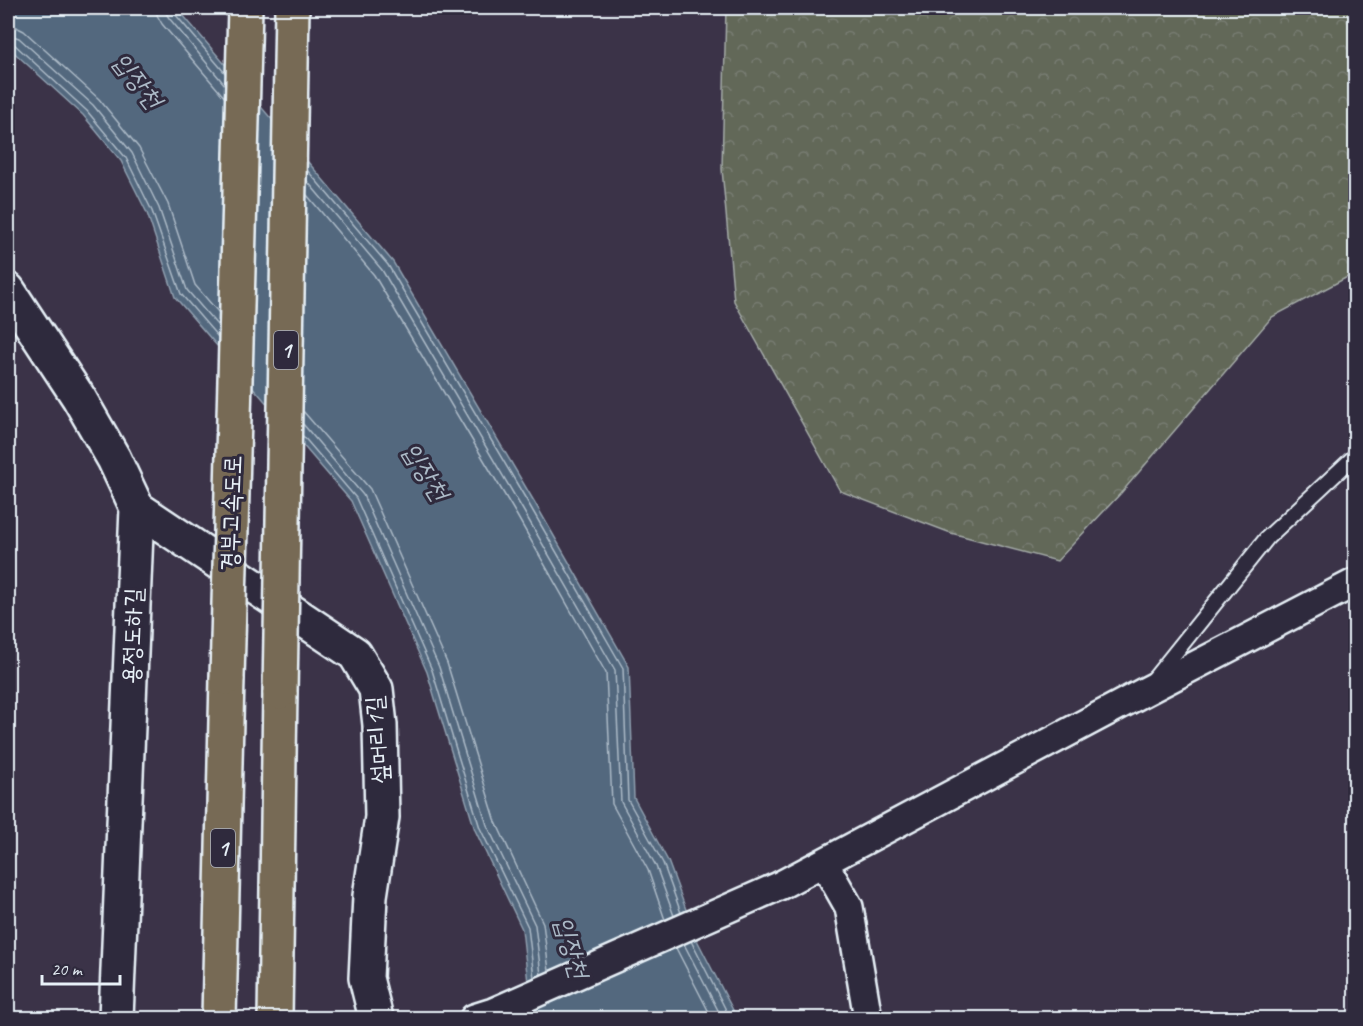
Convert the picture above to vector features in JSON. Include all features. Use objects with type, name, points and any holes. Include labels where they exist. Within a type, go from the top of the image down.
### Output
[{"type":"highway","name":"경부고속도로","points":[[219,1018],[245,8]]},
{"type":"highway","name":"1","points":[[275,1018],[292,8]]},
{"type":"street","name":"용정도하길","points":[[8,290],[79,398],[114,459],[137,508],[116,1018]]},
{"type":"street","name":"섶머리1길","points":[[137,508],[355,654],[376,689],[380,725],[382,817],[370,896],[366,978],[376,1018]]},
{"type":"street","points":[[483,1015],[779,886],[1356,582]]},
{"type":"street","points":[[824,862],[849,907],[868,1018]]},
{"type":"lane","points":[[1144,692],[1267,538],[1356,455]]},
{"type":"green space","points":[[726,8],[1355,8],[1355,273],[1272,317],[1121,493],[1057,561],[951,533],[840,491],[734,301],[722,169]]},
{"type":"water","name":"입장천","points":[[8,8],[177,8],[393,262],[629,667],[634,798],[668,861],[698,942],[737,1018],[532,1018],[522,929],[475,830],[427,672],[351,501],[175,297],[147,213],[121,161],[83,115],[8,47]]}]
